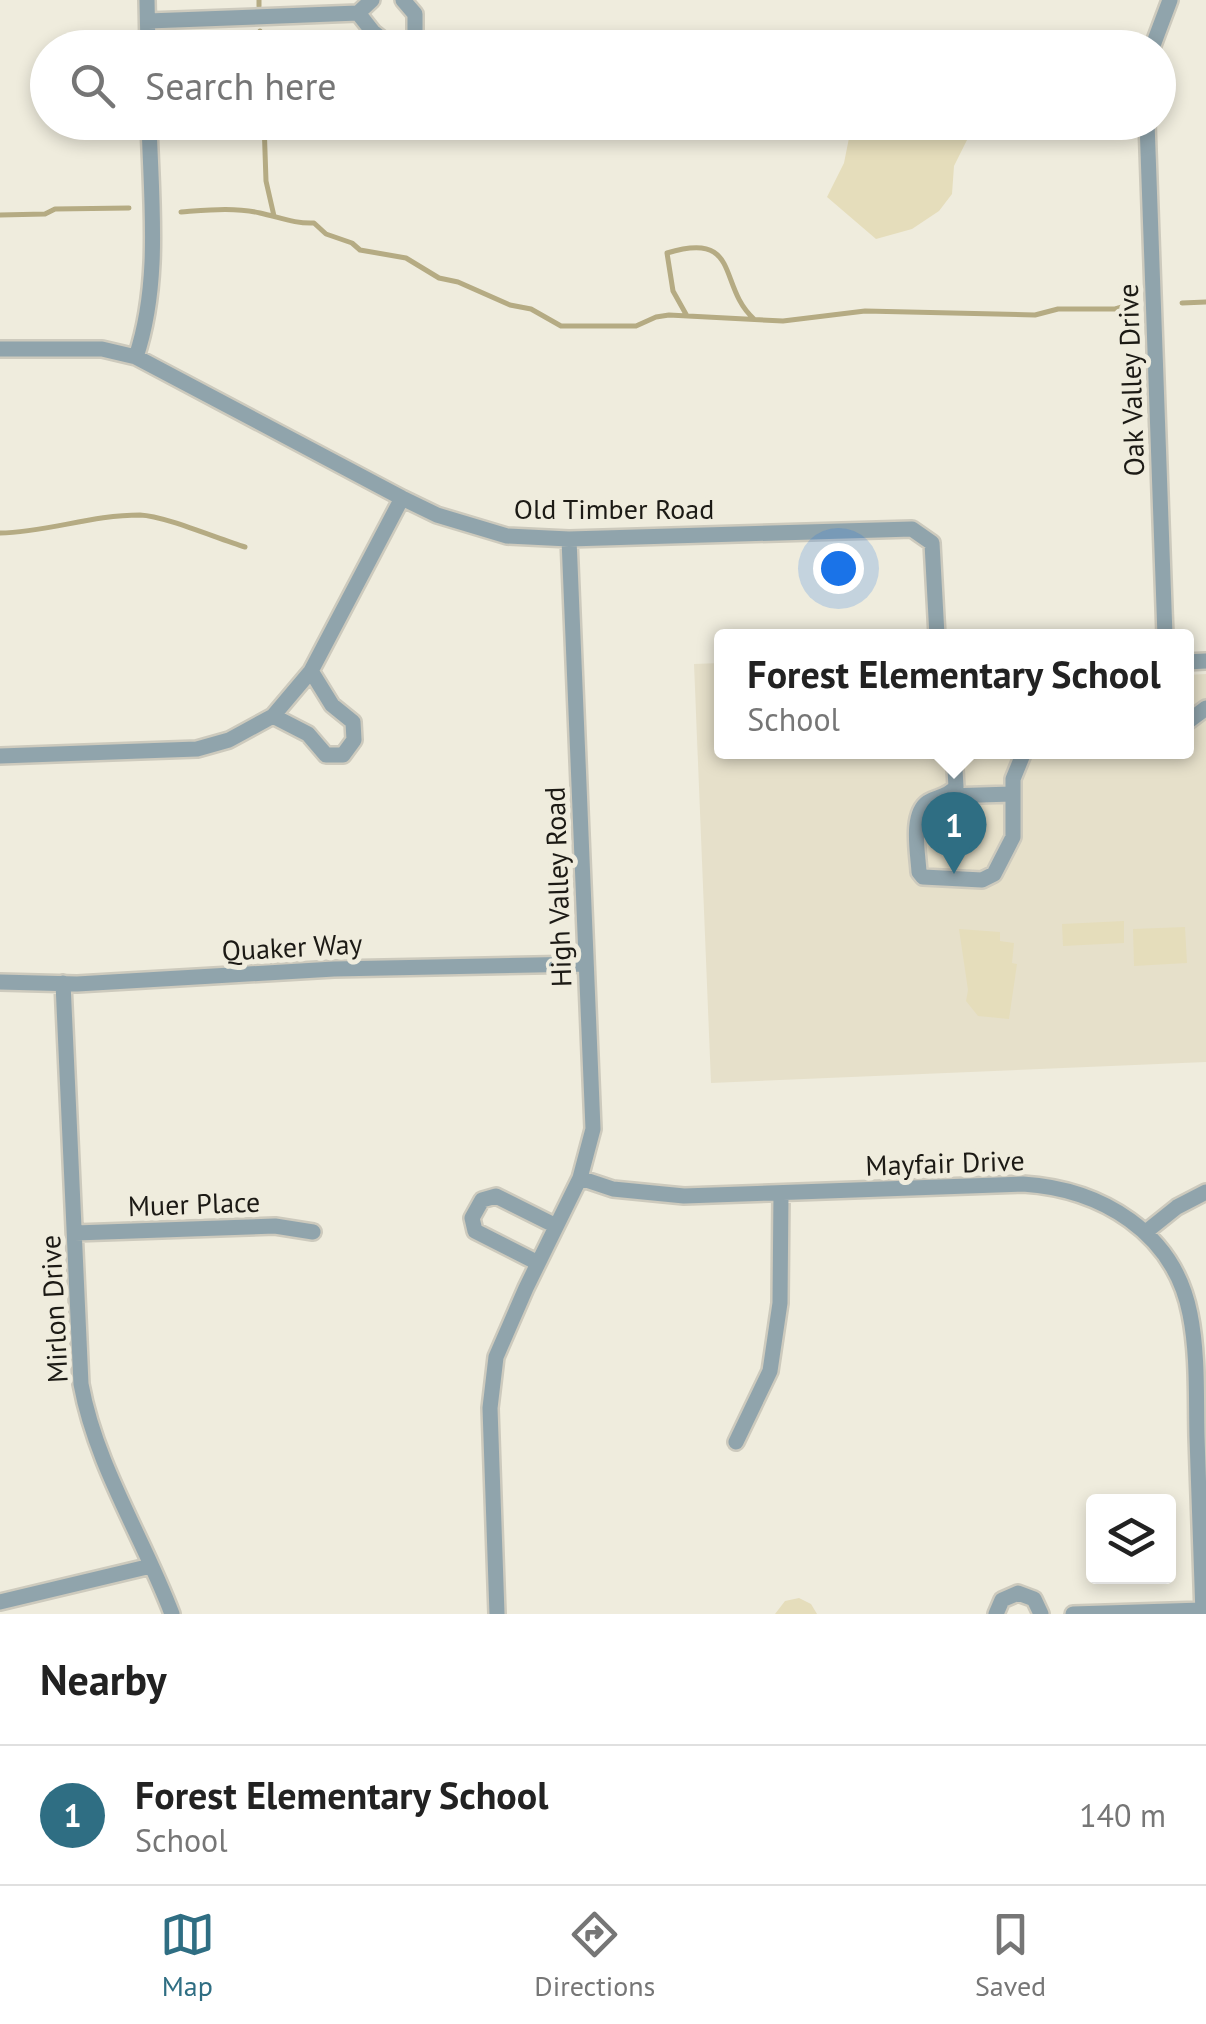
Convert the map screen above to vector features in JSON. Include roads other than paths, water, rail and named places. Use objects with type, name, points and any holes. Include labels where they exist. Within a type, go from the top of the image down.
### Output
[{"type":"street","points":[[147,0],[148,30]]},
{"type":"street","points":[[148,21],[358,13],[372,0]]},
{"type":"street","points":[[404,0],[415,14],[415,30]]},
{"type":"street","points":[[1159,30],[1170,0]]},
{"type":"street","points":[[358,13],[371,30]]},
{"type":"street","points":[[136,357],[145,330],[152,268],[149,140]]},
{"type":"street","name":"Oak Valley Drive","points":[[1148,140],[1166,629]]},
{"type":"street","name":"Old Timber Road","points":[[1,349],[102,349],[136,357],[437,515],[507,536],[569,539],[912,529],[932,544],[936,629]]},
{"type":"street","points":[[0,756],[197,750],[229,740],[273,716],[311,671],[402,498]]},
{"type":"street","name":"High Valley Road","points":[[497,1614],[490,1392],[502,1342],[580,1178],[593,1128],[569,539]]},
{"type":"street","points":[[273,716],[308,734],[326,755],[343,755],[354,740],[353,722],[332,706],[311,671]]},
{"type":"street","points":[[948,796],[956,787],[954,759]]},
{"type":"street","points":[[1012,794],[948,796],[931,801],[920,810],[919,872],[923,877],[982,880],[994,874],[1013,837],[1013,779],[1021,759]]},
{"type":"street","name":"Quaker Way","points":[[0,982],[586,964]]},
{"type":"street","name":"Mirlon Drive","points":[[63,983],[78,1354],[86,1413],[105,1466],[172,1614]]},
{"type":"street","name":"Mayfair Drive","points":[[580,1178],[612,1189],[684,1196],[1050,1186],[1102,1202],[1146,1231],[1179,1281],[1192,1327],[1203,1612]]},
{"type":"street","points":[[1146,1231],[1176,1207],[1206,1192]]},
{"type":"street","points":[[736,1442],[770,1371],[780,1303],[780,1194]]},
{"type":"street","points":[[538,1263],[475,1232],[472,1218],[482,1200],[496,1196],[556,1226]]},
{"type":"street","name":"Muer Place","points":[[75,1233],[275,1226],[313,1232]]},
{"type":"street","points":[[0,1602],[151,1566]]},
{"type":"street","points":[[996,1614],[1002,1600],[1018,1593],[1034,1599],[1041,1614]]},
{"type":"street","points":[[1073,1614],[1203,1612]]},
{"type":"waterway","points":[[259,0],[259,6]]},
{"type":"waterway","points":[[265,140],[266,181],[274,216]]},
{"type":"waterway","points":[[0,215],[45,214],[55,209],[129,208]]},
{"type":"waterway","points":[[181,212],[240,210],[314,223],[326,234],[360,250],[406,258],[439,278],[531,309],[561,326],[636,326],[669,315],[783,321],[865,311],[1035,315],[1058,309],[1115,309],[1133,304]]},
{"type":"waterway","points":[[687,316],[673,291],[667,253],[691,248],[707,249],[718,255],[735,292],[754,319]]},
{"type":"waterway","points":[[1182,303],[1206,302]]},
{"type":"waterway","points":[[0,533],[140,515],[177,523],[245,547]]},
{"type":"place","name":"Forest Elementary School","points":[[954,874]]}]
